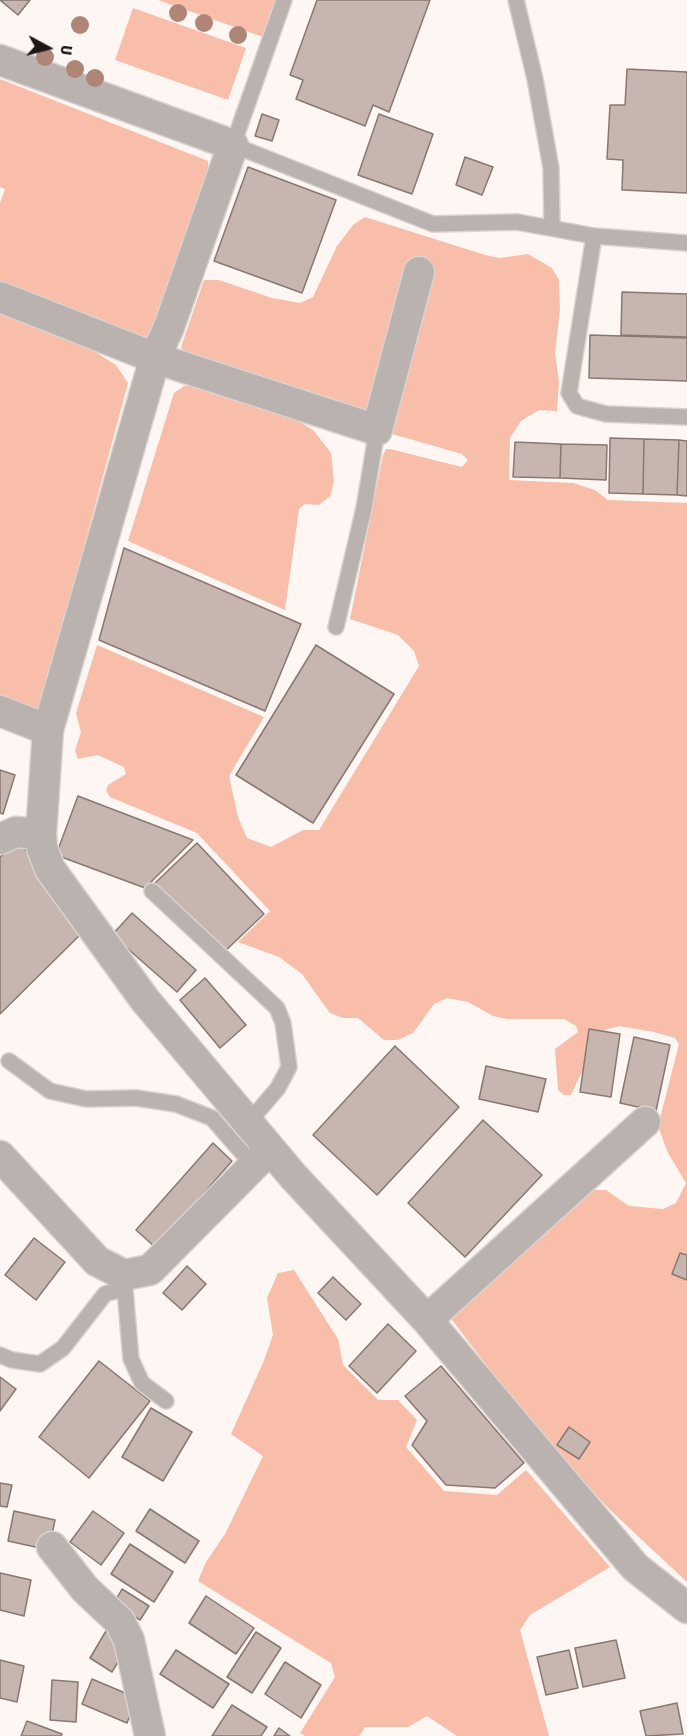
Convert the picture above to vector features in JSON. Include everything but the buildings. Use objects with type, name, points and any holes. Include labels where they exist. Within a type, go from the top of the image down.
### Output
[{"type":"street","points":[[0,60],[232,146],[169,327],[155,358],[48,730],[41,834],[42,848],[50,869],[146,1000],[248,1122],[262,1157],[427,1320],[635,1567],[687,1608]]},
{"type":"street","points":[[0,297],[155,358],[377,430],[419,272]]},
{"type":"street","points":[[0,711],[48,730]]},
{"type":"street","points":[[0,839],[16,832],[41,834]]},
{"type":"street","points":[[427,1320],[645,1122]]},
{"type":"street","points":[[0,1156],[97,1261],[125,1281],[150,1270],[262,1157]]},
{"type":"street","points":[[52,1547],[85,1589],[120,1622],[129,1640],[150,1736]]},
{"type":"lane","points":[[284,0],[232,146],[433,224],[517,222],[594,236],[687,243]]},
{"type":"lane","points":[[516,0],[535,79],[551,168],[552,227]]},
{"type":"lane","points":[[594,236],[570,393],[577,406],[606,414],[687,417]]},
{"type":"lane","points":[[336,627],[364,508],[377,430]]},
{"type":"lane","points":[[152,891],[277,1008],[284,1023],[289,1066],[278,1088],[248,1122]]},
{"type":"lane","points":[[9,1060],[50,1091],[86,1099],[136,1098],[176,1104],[212,1118],[262,1157]]},
{"type":"lane","points":[[0,1354],[12,1360],[40,1364],[63,1348],[105,1294],[125,1281],[131,1359],[142,1383],[166,1401]]},
{"type":"shaded area","points":[[158,0],[276,0],[263,37]]},
{"type":"shaded area","points":[[133,8],[246,48],[228,100],[115,60]]},
{"type":"shaded area","points":[[0,79],[208,161],[208,172],[153,334],[149,339],[136,340],[0,285],[0,203],[5,189],[0,187]]},
{"type":"shaded area","points":[[365,217],[485,255],[500,258],[528,254],[552,268],[559,280],[560,309],[555,353],[559,382],[557,411],[539,410],[521,421],[510,438],[509,480],[573,483],[595,490],[608,500],[687,503],[687,1582],[609,1509],[539,1434],[452,1320],[454,1311],[591,1190],[606,1190],[629,1206],[663,1209],[676,1203],[686,1183],[668,1153],[658,1126],[679,1044],[675,1038],[619,1026],[605,1030],[596,1042],[571,1095],[564,1095],[558,1090],[555,1049],[578,1032],[576,1026],[564,1019],[507,1019],[493,1016],[468,1002],[447,998],[434,1004],[413,1033],[398,1040],[384,1040],[358,1018],[343,1018],[330,1013],[302,974],[279,957],[238,942],[270,911],[197,833],[110,797],[106,791],[108,785],[126,774],[124,767],[98,755],[78,759],[75,751],[81,732],[76,713],[97,645],[264,717],[229,776],[238,817],[247,838],[271,847],[303,830],[319,830],[419,666],[414,651],[398,635],[350,619],[383,455],[386,449],[390,449],[462,467],[468,460],[462,454],[392,434],[388,419],[187,359],[181,347],[204,280],[219,280],[272,298],[300,303],[313,297],[337,246],[353,225]]},
{"type":"shaded area","points":[[0,313],[94,351],[116,365],[128,383],[40,710],[33,713],[0,698]]},
{"type":"shaded area","points":[[184,386],[196,386],[290,415],[314,431],[331,453],[334,482],[330,496],[319,505],[305,504],[299,509],[285,610],[128,541],[174,393]]},
{"type":"shaded area","points":[[294,1270],[338,1339],[343,1365],[378,1400],[398,1400],[417,1420],[406,1447],[444,1491],[497,1495],[526,1470],[610,1567],[530,1615],[520,1630],[549,1736],[457,1736],[427,1716],[408,1727],[365,1727],[359,1736],[305,1736],[300,1733],[335,1677],[331,1663],[198,1581],[206,1562],[225,1534],[263,1456],[231,1434],[273,1335],[267,1298],[278,1273]]}]
